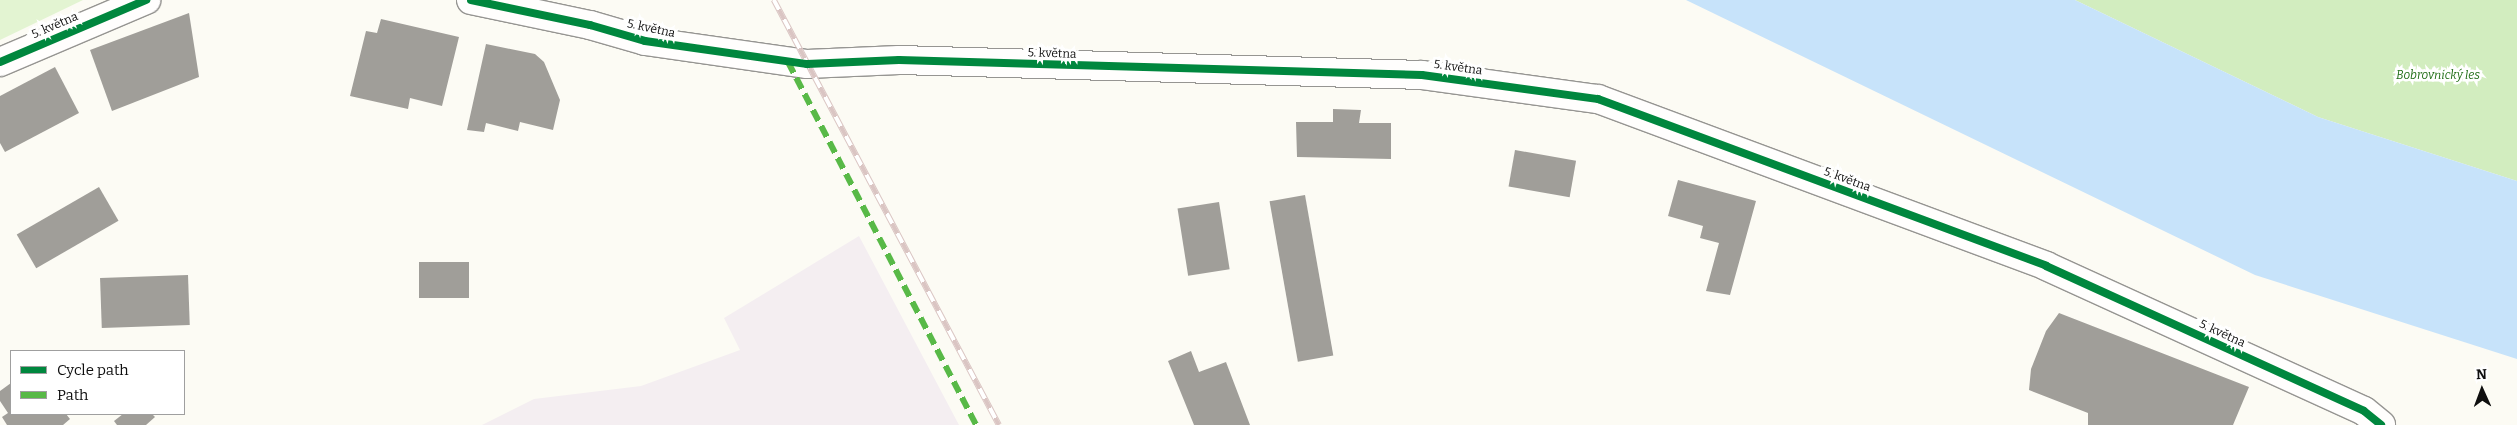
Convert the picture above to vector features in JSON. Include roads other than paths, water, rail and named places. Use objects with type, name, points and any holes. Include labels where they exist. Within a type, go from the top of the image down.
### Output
[{"type":"street","name":"5. května","points":[[471,0],[590,25],[645,41],[807,64],[899,60],[1422,75],[1598,99],[2046,266],[2364,411],[2381,425]]},
{"type":"street","name":"5. května","points":[[0,62],[129,3]]},
{"type":"water","points":[[1686,0],[2075,0],[2318,117],[2517,181],[2517,359],[2255,275]]},
{"type":"railway","points":[[774,0],[999,425]]},
{"type":"park label","name":"Bobrovnický les","points":[[2438,76]]}]
